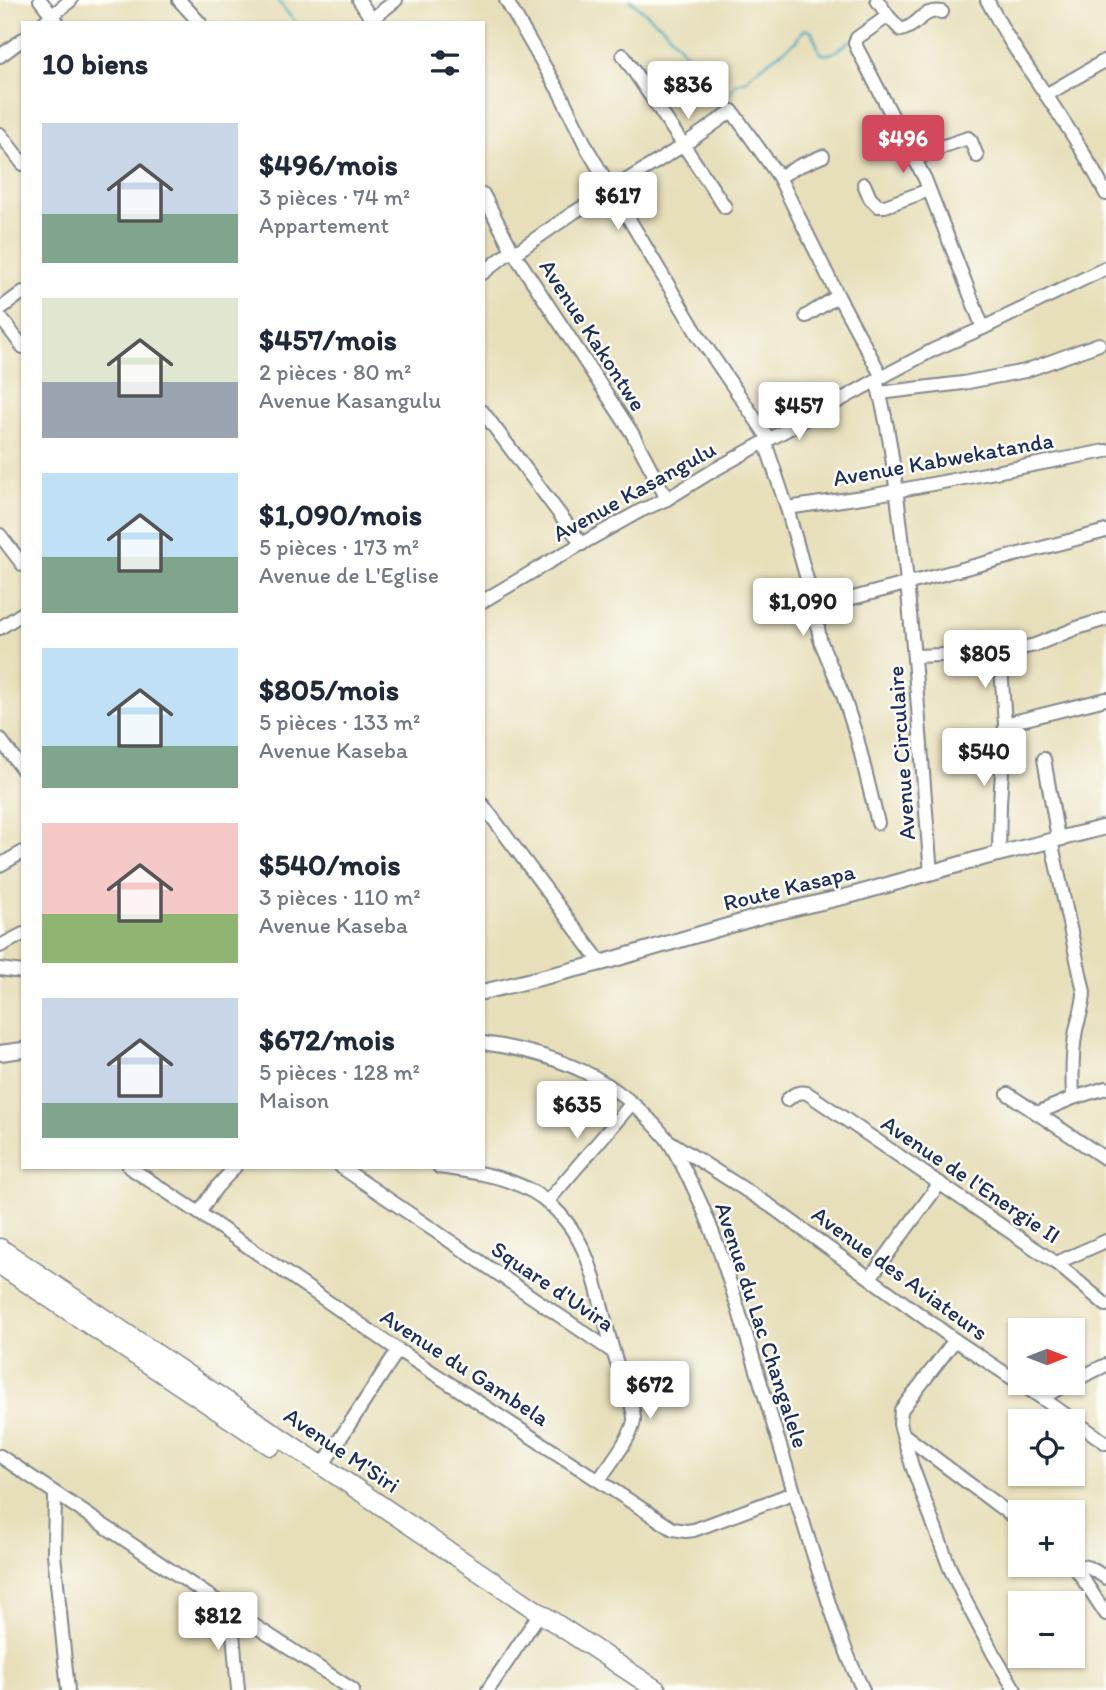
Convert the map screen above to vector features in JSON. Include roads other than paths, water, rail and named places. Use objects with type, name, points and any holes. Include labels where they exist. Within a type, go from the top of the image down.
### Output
[{"type":"highway","name":"Avenue M'Siri","points":[[0,1248],[322,1466],[636,1690]]},
{"type":"highway","name":"Avenue M'Siri","points":[[0,1265],[537,1617],[657,1690]]},
{"type":"main road","name":"Route Kasapa","points":[[485,992],[601,963],[765,915],[852,895],[1106,827]]},
{"type":"main road","points":[[0,1053],[21,1050]]},
{"type":"street","points":[[40,0],[51,20],[71,0]]},
{"type":"street","points":[[178,0],[198,21]]},
{"type":"street","points":[[359,0],[370,21]]},
{"type":"street","points":[[372,21],[396,0]]},
{"type":"street","points":[[506,0],[560,93],[588,150],[698,335],[767,440],[815,608],[820,640],[858,738],[878,823]]},
{"type":"street","points":[[877,0],[898,28],[904,30],[927,13],[942,12]]},
{"type":"street","points":[[987,0],[1012,44],[1070,131],[1106,194]]},
{"type":"street","points":[[888,16],[857,38],[855,43],[929,190],[983,328]]},
{"type":"street","points":[[0,56],[21,40]]},
{"type":"street","points":[[623,55],[725,206]]},
{"type":"street","points":[[1046,96],[1106,60]]},
{"type":"street","name":"Avenue Circulaire","points":[[684,145],[732,111],[779,177],[879,384],[908,583],[931,873]]},
{"type":"street","points":[[0,134],[21,161]]},
{"type":"street","points":[[914,160],[968,138],[977,156]]},
{"type":"street","points":[[485,272],[573,213],[684,145]]},
{"type":"street","points":[[779,177],[823,156]]},
{"type":"street","points":[[864,184],[870,198],[878,206],[929,190]]},
{"type":"street","name":"Avenue Kakontwe","points":[[485,198],[514,252],[632,433],[667,499]]},
{"type":"street","name":"Avenue Kasangulu","points":[[485,597],[667,499],[767,440],[879,384],[933,350],[1106,268]]},
{"type":"street","points":[[0,309],[21,293]]},
{"type":"street","points":[[806,316],[838,296]]},
{"type":"street","points":[[0,317],[21,344]]},
{"type":"street","points":[[879,384],[963,383],[1025,372],[1099,344]]},
{"type":"street","points":[[485,415],[582,544]]},
{"type":"street","name":"Avenue Kabwekatanda","points":[[787,508],[869,496],[1106,451]]},
{"type":"street","points":[[815,608],[1106,531]]},
{"type":"street","points":[[0,534],[21,562]]},
{"type":"street","points":[[0,628],[21,614]]},
{"type":"street","points":[[914,656],[1000,653],[1035,645],[1106,620]]},
{"type":"street","points":[[999,854],[1005,724],[1000,653]]},
{"type":"street","points":[[1005,724],[1106,699]]},
{"type":"street","points":[[0,739],[21,767]]},
{"type":"street","points":[[1044,760],[1055,839],[1084,992],[1075,1038],[1073,1098]]},
{"type":"street","points":[[485,808],[601,963]]},
{"type":"street","points":[[0,865],[21,853]]},
{"type":"street","points":[[0,946],[21,935]]},
{"type":"street","points":[[0,969],[21,972]]},
{"type":"street","name":"Avenue du Lac Changalele","points":[[485,1043],[567,1063],[600,1079],[632,1102],[668,1140],[688,1175],[710,1226],[823,1589],[863,1690]]},
{"type":"street","points":[[1037,1113],[1106,1088]]},
{"type":"street","name":"Avenue de l'Energie II","points":[[787,1100],[795,1094],[807,1093],[1056,1263],[1106,1305]]},
{"type":"street","points":[[1008,1094],[1106,1159]]},
{"type":"street","points":[[547,1202],[632,1102]]},
{"type":"street","name":"Avenue des Aviateurs","points":[[668,1140],[772,1207],[955,1340],[1106,1443]]},
{"type":"street","name":"Avenue du Gambela","points":[[132,1169],[398,1350],[673,1529],[694,1530],[793,1493]]},
{"type":"street","points":[[199,1213],[233,1169]]},
{"type":"street","name":"Square d'Uvira","points":[[344,1169],[613,1352]]},
{"type":"street","points":[[363,1169],[361,1176],[364,1184]]},
{"type":"street","name":"Square d'Uvira","points":[[452,1169],[491,1175],[523,1187],[547,1202],[562,1217],[581,1244],[591,1265],[613,1352]]},
{"type":"street","points":[[870,1278],[940,1183]]},
{"type":"street","points":[[1056,1263],[1106,1241]]},
{"type":"street","points":[[955,1340],[901,1410],[903,1434],[949,1566],[993,1655],[1015,1690]]},
{"type":"street","points":[[322,1466],[398,1350]]},
{"type":"street","points":[[599,1480],[632,1430],[634,1422],[613,1352]]},
{"type":"street","points":[[1085,1376],[1106,1365]]},
{"type":"street","points":[[1042,1398],[1048,1395]]},
{"type":"street","points":[[903,1434],[1008,1512]]},
{"type":"street","points":[[0,1457],[353,1690]]},
{"type":"street","points":[[55,1494],[54,1554],[68,1690]]},
{"type":"street","points":[[1085,1566],[1106,1578]]},
{"type":"street","points":[[1081,1577],[1106,1614]]},
{"type":"street","points":[[231,1611],[238,1690]]},
{"type":"street","points":[[488,1690],[537,1617]]},
{"type":"waterway","points":[[277,0],[294,21]]},
{"type":"waterway","points":[[630,0],[664,28],[700,70],[719,106],[723,108],[733,86],[746,81],[751,74],[795,42],[806,29],[812,32],[820,53],[824,54],[836,51],[851,40]]}]
